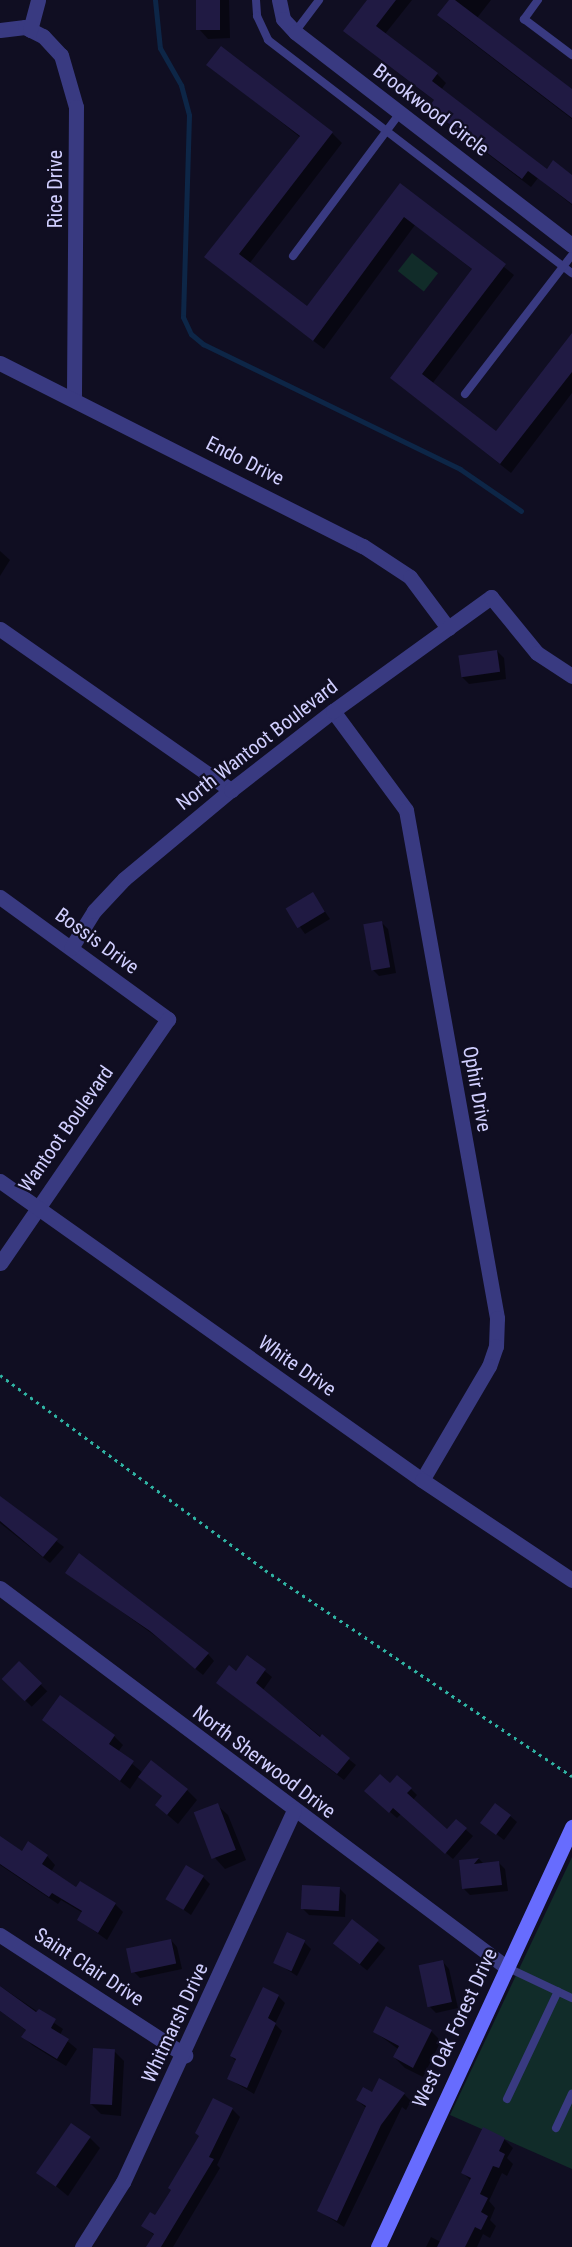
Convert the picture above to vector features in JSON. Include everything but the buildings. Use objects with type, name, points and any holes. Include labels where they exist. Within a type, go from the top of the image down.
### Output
[{"type":"main road","name":"West Oak Forest Drive","points":[[378,2247],[572,1827]]},
{"type":"street","points":[[0,30],[30,30],[38,0]]},
{"type":"street","name":"Brookwood Circle","points":[[279,0],[283,19],[295,32],[572,244]]},
{"type":"street","name":"Rice Drive","points":[[30,30],[43,36],[61,54],[76,107],[74,397]]},
{"type":"street","name":"Endo Drive","points":[[0,363],[74,397],[395,565],[410,577],[448,628]]},
{"type":"street","name":"North Wantoot Boulevard","points":[[71,948],[94,910],[124,879],[231,790],[333,711],[491,597],[537,653],[572,676]]},
{"type":"street","points":[[0,629],[231,790]]},
{"type":"street","name":"Ophir Drive","points":[[333,711],[406,810],[497,1318],[495,1346],[489,1366],[422,1480]]},
{"type":"street","name":"Bossis Drive","points":[[0,897],[168,1019]]},
{"type":"street","name":"Wantoot Boulevard","points":[[0,1263],[168,1019]]},
{"type":"street","name":"White Drive","points":[[0,1181],[422,1480],[572,1580]]},
{"type":"street","name":"North Sherwood Drive","points":[[0,1588],[294,1811],[506,1967]]},
{"type":"street","name":"Whitmarsh Drive","points":[[82,2247],[123,2182],[185,2055],[294,1811]]},
{"type":"street","name":"Saint Clair Drive","points":[[0,1935],[185,2055]]},
{"type":"lane","points":[[256,0],[257,16],[268,40],[572,273]]},
{"type":"lane","points":[[295,32],[320,0]]},
{"type":"lane","points":[[538,0],[524,19],[572,55]]},
{"type":"lane","points":[[293,256],[400,112]]},
{"type":"lane","points":[[465,394],[572,255]]},
{"type":"lane","points":[[506,1967],[572,1998]]},
{"type":"lane","points":[[507,2099],[558,1991]]},
{"type":"lane","points":[[556,2128],[572,2094]]},
{"type":"path","points":[[0,1375],[265,1570],[572,1776]]},
{"type":"green space","points":[[412,253],[438,273],[424,291],[398,271]]},
{"type":"green space","points":[[572,1857],[572,2169],[450,2115]]},
{"type":"waterway","points":[[155,0],[160,48],[181,85],[189,115],[183,317],[191,334],[203,344],[460,469],[521,511]]}]
